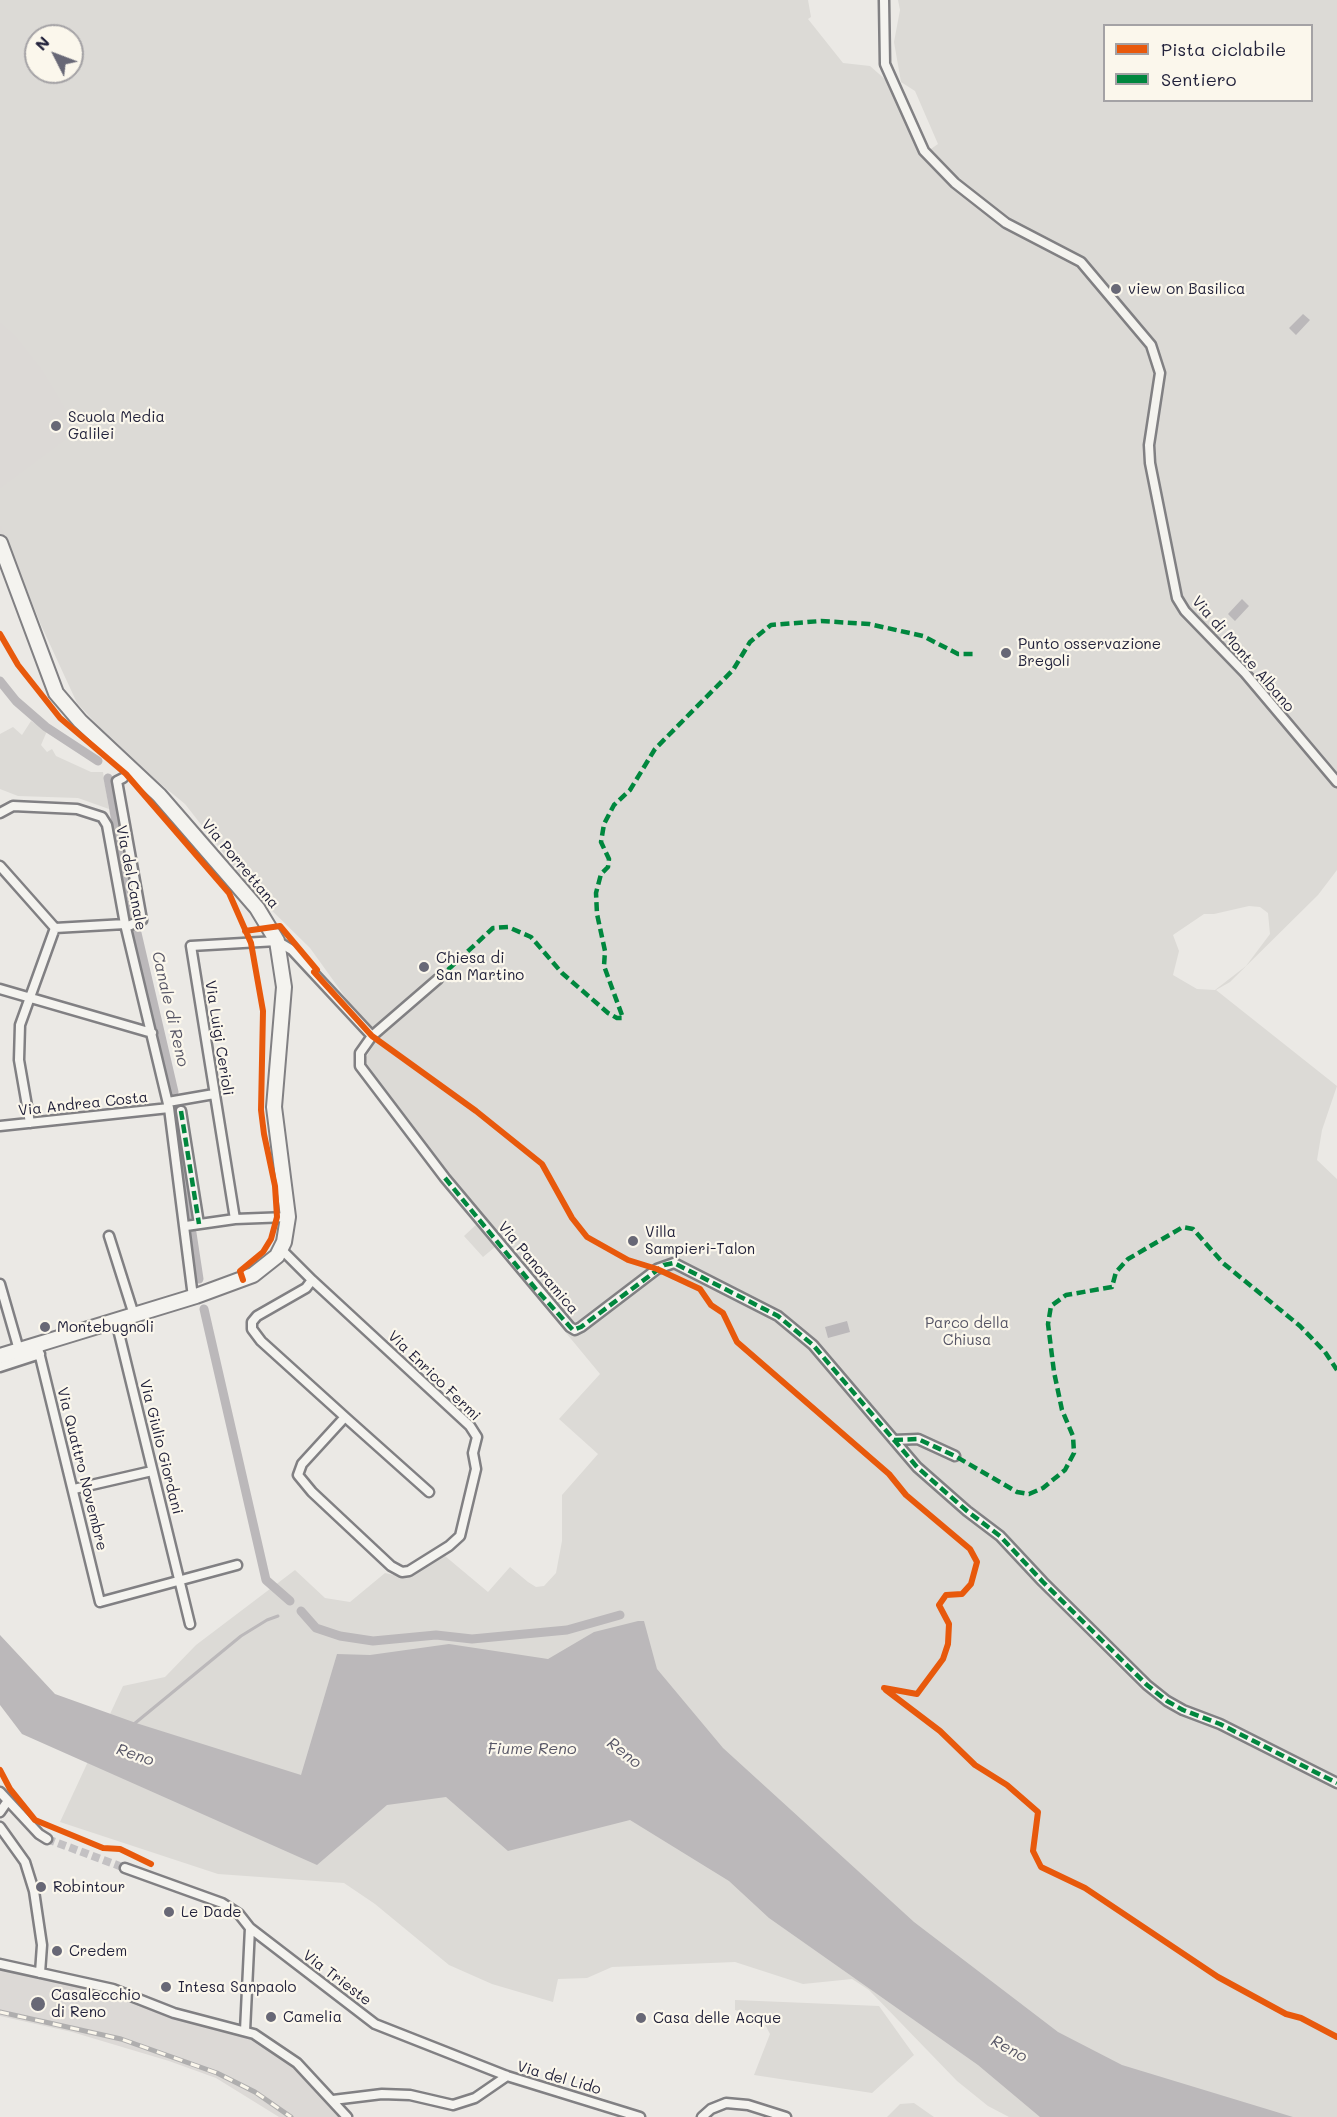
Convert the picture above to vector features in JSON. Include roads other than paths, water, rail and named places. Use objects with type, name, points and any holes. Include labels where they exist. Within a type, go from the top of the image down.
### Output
[{"type":"main road","name":"Via Porrettana","points":[[0,543],[56,693],[80,721],[159,795],[257,908],[277,941],[284,987],[274,1107],[288,1217],[281,1249]]},
{"type":"main road","points":[[0,1356],[19,1350],[39,1349],[254,1275],[270,1264],[281,1249]]},
{"type":"street","name":"Via di Monte Albano","points":[[884,0],[885,64],[924,151],[955,183],[1006,223],[1081,262],[1151,345],[1160,373],[1149,445],[1150,463],[1177,598],[1185,611],[1245,673],[1337,782]]},
{"type":"street","points":[[55,928],[125,925],[141,920],[117,781],[123,778]]},
{"type":"street","name":"Via del Canale","points":[[0,813],[14,806],[77,808],[102,817],[107,825],[125,925],[168,1105],[186,1226],[193,1297]]},
{"type":"street","points":[[0,866],[55,928]]},
{"type":"street","points":[[30,1123],[19,1060],[20,1025],[55,928]]},
{"type":"street","points":[[277,941],[300,958],[372,1036],[438,979]]},
{"type":"street","name":"Via Luigi Cerioli","points":[[235,1219],[191,946],[277,941]]},
{"type":"street","points":[[0,989],[152,1033]]},
{"type":"street","name":"Via Panoramica","points":[[372,1036],[360,1053],[359,1060],[362,1070],[445,1178],[570,1328],[575,1330],[581,1327],[657,1269],[674,1263],[778,1316],[813,1345],[917,1467],[967,1512],[1000,1536],[1042,1582],[1167,1701],[1220,1724],[1337,1783]]},
{"type":"street","name":"Via Andrea Costa","points":[[0,1126],[168,1105],[214,1094]]},
{"type":"street","points":[[181,1111],[199,1224]]},
{"type":"street","points":[[186,1226],[235,1219],[288,1217]]},
{"type":"street","points":[[109,1236],[134,1316]]},
{"type":"street","points":[[281,1249],[312,1280],[306,1288],[254,1319],[252,1329],[261,1341],[429,1492]]},
{"type":"street","name":"Via Enrico Fermi","points":[[312,1280],[470,1426],[477,1437],[473,1453],[476,1469],[460,1536],[449,1546],[409,1571],[396,1569],[298,1476],[302,1464],[345,1417]]},
{"type":"street","points":[[0,1284],[19,1350]]},
{"type":"street","name":"Via Giulio Giordani","points":[[116,1321],[190,1624]]},
{"type":"street","points":[[0,1367],[39,1349]]},
{"type":"street","name":"Via Quattro Novembre","points":[[39,1349],[100,1602],[180,1580]]},
{"type":"street","points":[[894,1440],[918,1439],[955,1456]]},
{"type":"street","points":[[74,1489],[152,1471]]},
{"type":"street","points":[[180,1580],[237,1565]]},
{"type":"street","points":[[0,1792],[7,1802],[47,1839]]},
{"type":"street","points":[[0,1812],[7,1802]]},
{"type":"street","points":[[0,1827],[25,1862],[34,1891],[42,1945],[39,1973]]},
{"type":"street","name":"Via Trieste","points":[[125,1868],[222,1903],[239,1914],[250,1928],[375,2024],[507,2076]]},
{"type":"street","points":[[245,2031],[250,1928]]},
{"type":"street","points":[[0,1964],[113,1989],[174,2013],[245,2031],[263,2039],[297,2063],[347,2117]]},
{"type":"street","name":"Via del Lido","points":[[333,2100],[410,2095],[453,2105],[475,2098],[507,2076],[640,2117]]},
{"type":"street","points":[[702,2117],[711,2109],[726,2103],[748,2106],[786,2117]]},
{"type":"water","points":[[1303,314],[1310,320],[1296,335],[1289,328]]},
{"type":"water","points":[[1242,599],[1249,606],[1235,621],[1228,614]]},
{"type":"water","points":[[847,1321],[850,1332],[828,1338],[825,1327]]},
{"type":"water","name":"Fiume Reno","points":[[644,1621],[657,1669],[723,1748],[914,1922],[1058,2032],[1122,2065],[1293,2117],[1040,2117],[978,2065],[769,1918],[729,1881],[630,1820],[508,1851],[446,1797],[387,1805],[317,1865],[22,1734],[0,1705],[0,1635],[55,1694],[136,1723],[301,1775],[337,1654],[370,1655],[449,1644],[548,1659],[594,1632]]},
{"type":"waterway","name":"Canale di Reno","points":[[0,681],[16,701],[46,727],[98,761]]},
{"type":"waterway","name":"Canale di Reno","points":[[108,778],[133,914]]},
{"type":"waterway","name":"Canale di Reno","points":[[137,933],[174,1092]]},
{"type":"waterway","points":[[176,1107],[190,1217]]},
{"type":"waterway","points":[[192,1233],[199,1279]]},
{"type":"waterway","points":[[204,1309],[266,1580],[290,1601]]},
{"type":"waterway","points":[[301,1611],[316,1628],[340,1636],[373,1641],[436,1635],[472,1639],[567,1630],[620,1615]]},
{"type":"waterway","points":[[134,1724],[241,1636],[278,1616]]},
{"type":"tunnel","points":[[47,1839],[125,1868]]},
{"type":"railway","points":[[0,2012],[121,2039],[217,2073],[255,2092],[291,2117]]},
{"type":"place","name":"view on Basilica","points":[[1116,289]]},
{"type":"place","name":"Scuola Media Galilei","points":[[56,426]]},
{"type":"place","name":"Punto osservazione Bregoli","points":[[1006,653]]},
{"type":"place","name":"Chiesa di San Martino","points":[[424,967]]},
{"type":"place","name":"Villa Sampieri-Talon","points":[[633,1241]]},
{"type":"place","name":"Montebugnoli","points":[[45,1327]]},
{"type":"place","name":"Robintour","points":[[41,1887]]},
{"type":"place","name":"Le Dade","points":[[169,1912]]},
{"type":"place","name":"Credem","points":[[57,1951]]},
{"type":"place","name":"Intesa Sanpaolo","points":[[166,1987]]},
{"type":"place","name":"Casalecchio di Reno","points":[[38,2004]]},
{"type":"place","name":"Camelia","points":[[271,2017]]},
{"type":"place","name":"Casa delle Acque","points":[[641,2018]]},
{"type":"park label","name":"Parco della Chiusa","points":[[967,1332]]},
{"type":"water label","name":"Reno","points":[[624,1753]]},
{"type":"water label","name":"Reno","points":[[135,1755]]},
{"type":"water label","name":"Reno","points":[[1009,2049]]}]
